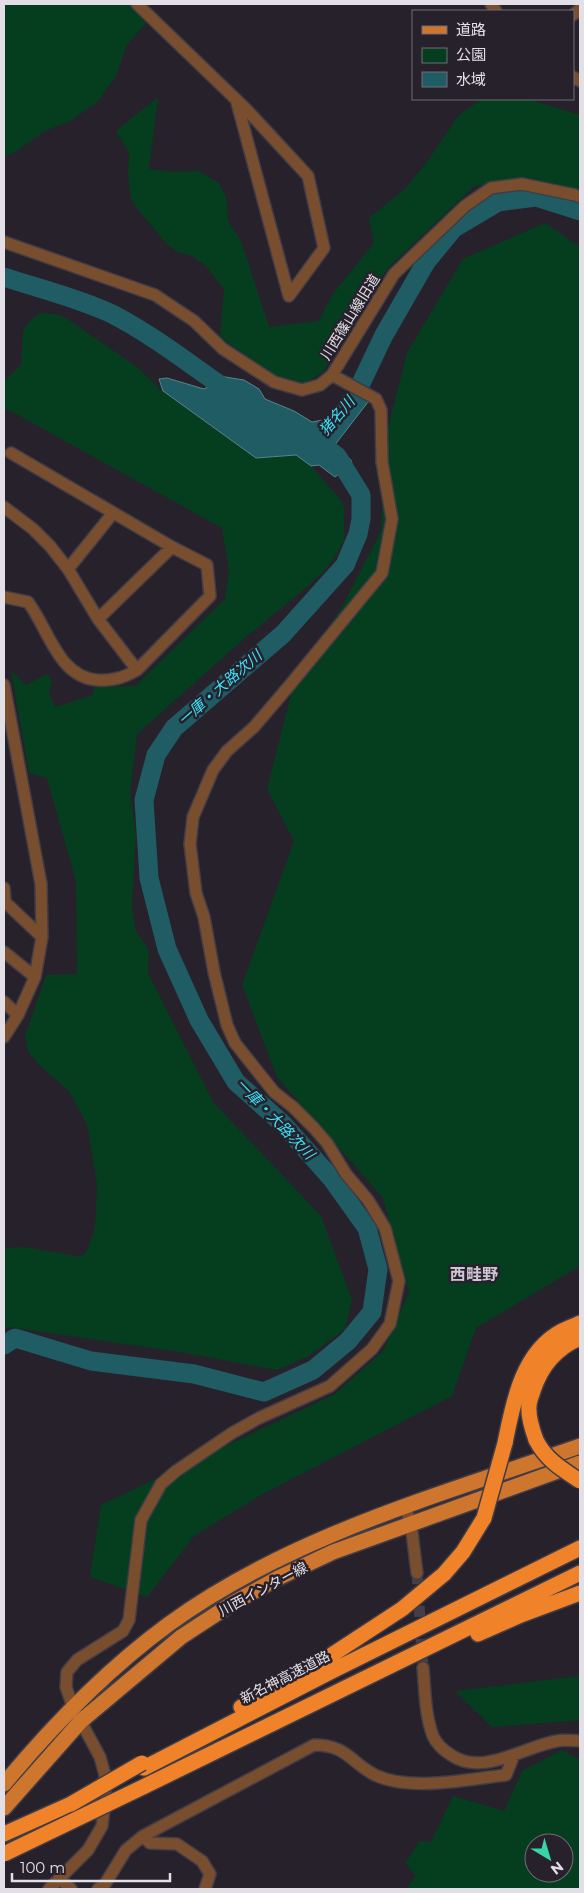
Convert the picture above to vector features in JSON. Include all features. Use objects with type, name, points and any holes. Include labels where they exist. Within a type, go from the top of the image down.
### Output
[{"type":"highway","points":[[4,1834],[71,1804],[143,1765],[324,1660],[402,1608],[444,1574],[463,1552],[484,1518],[511,1410],[522,1376],[544,1344],[561,1331],[580,1323]]},
{"type":"highway","points":[[580,1338],[571,1342],[552,1356],[538,1376],[529,1405],[530,1423],[541,1450],[554,1464],[580,1481]]},
{"type":"highway","name":"新名神高速道路","points":[[143,1765],[580,1548]]},
{"type":"highway","points":[[4,1854],[580,1573]]},
{"type":"highway","points":[[435,1644],[465,1640],[520,1615],[580,1593]]},
{"type":"main road","name":"川西インター線","points":[[4,1784],[73,1706],[122,1660],[170,1624],[223,1590],[267,1565],[320,1540],[405,1507],[580,1446]]},
{"type":"main road","name":"川西インター線","points":[[4,1808],[81,1721],[181,1637],[233,1602],[333,1552],[580,1463]]},
{"type":"street","points":[[137,4],[236,99],[308,176],[324,248],[289,296],[236,99]]},
{"type":"street","name":"川西篠山線旧道","points":[[4,242],[155,295],[194,321],[223,349],[274,382],[302,390],[320,385],[335,377],[394,274],[465,206],[491,188],[522,184],[575,194],[580,197]]},
{"type":"street","points":[[49,1889],[88,1850],[102,1826],[105,1798],[105,1775],[100,1757],[73,1706],[66,1687],[67,1672],[77,1660],[122,1631],[130,1620],[141,1520],[161,1484],[176,1471],[232,1433],[267,1414],[330,1386],[372,1348],[390,1324],[399,1282],[385,1228],[368,1200],[346,1174],[327,1143],[293,1107],[274,1092],[235,1043],[227,1025],[214,972],[204,917],[196,893],[190,844],[193,817],[213,770],[227,751],[254,728],[382,573],[392,518],[382,462],[381,410],[376,399],[335,377]]},
{"type":"street","points":[[4,597],[28,602],[63,660],[70,668],[78,674],[93,680],[113,680],[125,677],[137,670],[210,596],[207,565],[172,547],[11,453]]},
{"type":"street","points":[[4,508],[33,529],[68,569],[98,619],[137,670]]},
{"type":"street","points":[[68,569],[113,513]]},
{"type":"street","points":[[98,619],[172,547]]},
{"type":"street","points":[[4,685],[41,884],[42,937],[35,978],[18,1015],[4,1037]]},
{"type":"street","points":[[4,888],[4,902],[42,937]]},
{"type":"street","points":[[4,952],[35,978]]},
{"type":"street","points":[[4,1002],[18,1015]]},
{"type":"street","points":[[405,1507],[411,1524],[417,1573]]},
{"type":"street","points":[[423,1668],[430,1724],[434,1738],[441,1749],[455,1758],[468,1762],[484,1762],[514,1755],[558,1740],[580,1741]]},
{"type":"street","points":[[98,1889],[104,1884],[126,1850],[143,1836],[314,1745],[327,1745],[339,1748],[376,1775],[398,1781],[425,1783],[506,1775],[514,1755]]},
{"type":"street","points":[[143,1836],[150,1843],[177,1844],[202,1861],[210,1874],[205,1889]]},
{"type":"street","points":[[60,1879],[71,1889]]},
{"type":"green space","points":[[4,4],[129,4],[146,23],[126,46],[116,76],[98,101],[72,120],[45,131],[18,150],[4,157]]},
{"type":"green space","points":[[158,97],[149,169],[174,172],[199,171],[219,183],[226,197],[228,221],[241,241],[269,327],[319,321],[332,295],[374,243],[369,218],[406,188],[429,159],[458,116],[480,100],[530,100],[580,115],[580,193],[574,190],[514,178],[473,187],[387,269],[323,372],[305,383],[274,375],[220,337],[224,289],[205,265],[192,256],[177,252],[165,242],[135,206],[131,199],[128,176],[129,152],[116,132]]},
{"type":"green space","points":[[545,223],[580,247],[580,1266],[476,1328],[452,1396],[259,1496],[194,1536],[147,1597],[90,1577],[101,1505],[335,1394],[384,1350],[409,1292],[383,1198],[277,1077],[242,985],[294,841],[267,789],[296,675],[342,607],[381,531],[386,435],[407,353],[463,259]]},
{"type":"green space","points":[[39,313],[63,316],[137,367],[163,392],[256,458],[296,455],[311,466],[341,500],[344,507],[344,540],[326,569],[137,734],[130,792],[136,834],[132,907],[136,931],[149,951],[148,973],[213,1102],[321,1216],[352,1300],[345,1329],[309,1356],[277,1370],[180,1352],[9,1327],[4,1329],[4,1248],[25,1247],[81,1257],[87,1251],[95,1228],[97,1184],[87,1125],[69,1091],[38,1064],[28,1051],[25,1036],[46,975],[77,974],[76,882],[47,778],[29,773],[11,671],[26,685],[47,674],[52,680],[49,693],[55,707],[93,695],[94,687],[135,686],[225,599],[229,570],[222,528],[7,409],[4,413],[4,382],[21,364],[23,331],[27,324]]},
{"type":"green space","points":[[580,1676],[580,1720],[492,1727],[455,1691]]},
{"type":"green space","points":[[562,1750],[580,1760],[580,1889],[406,1889],[416,1876],[405,1863],[420,1841],[431,1842],[453,1796],[504,1811],[522,1771]]},
{"type":"water","points":[[213,375],[244,380],[259,389],[265,399],[294,411],[312,422],[328,419],[352,393],[368,402],[334,446],[351,460],[352,464],[335,477],[319,465],[311,466],[296,455],[256,458],[163,391],[159,379],[167,378],[204,389],[209,386]]},
{"type":"waterway","name":"猪名川","points":[[348,405],[354,398],[384,335],[426,262],[454,228],[498,202],[536,197],[580,211]]},
{"type":"waterway","name":"猪名川","points":[[4,277],[72,298],[112,314],[159,342],[233,394]]},
{"type":"waterway","name":"一庫・大路次川","points":[[4,1345],[15,1338],[91,1361],[194,1374],[264,1392],[313,1370],[348,1341],[372,1312],[378,1269],[367,1228],[332,1179],[283,1124],[236,1082],[199,1020],[167,949],[149,878],[144,800],[156,755],[174,728],[283,634],[345,565],[358,534],[361,519],[361,495],[337,456],[329,450]]},
{"type":"tunnel","points":[[417,1573],[423,1668]]},
{"type":"district","name":"西畦野","points":[[474,1274]]}]
